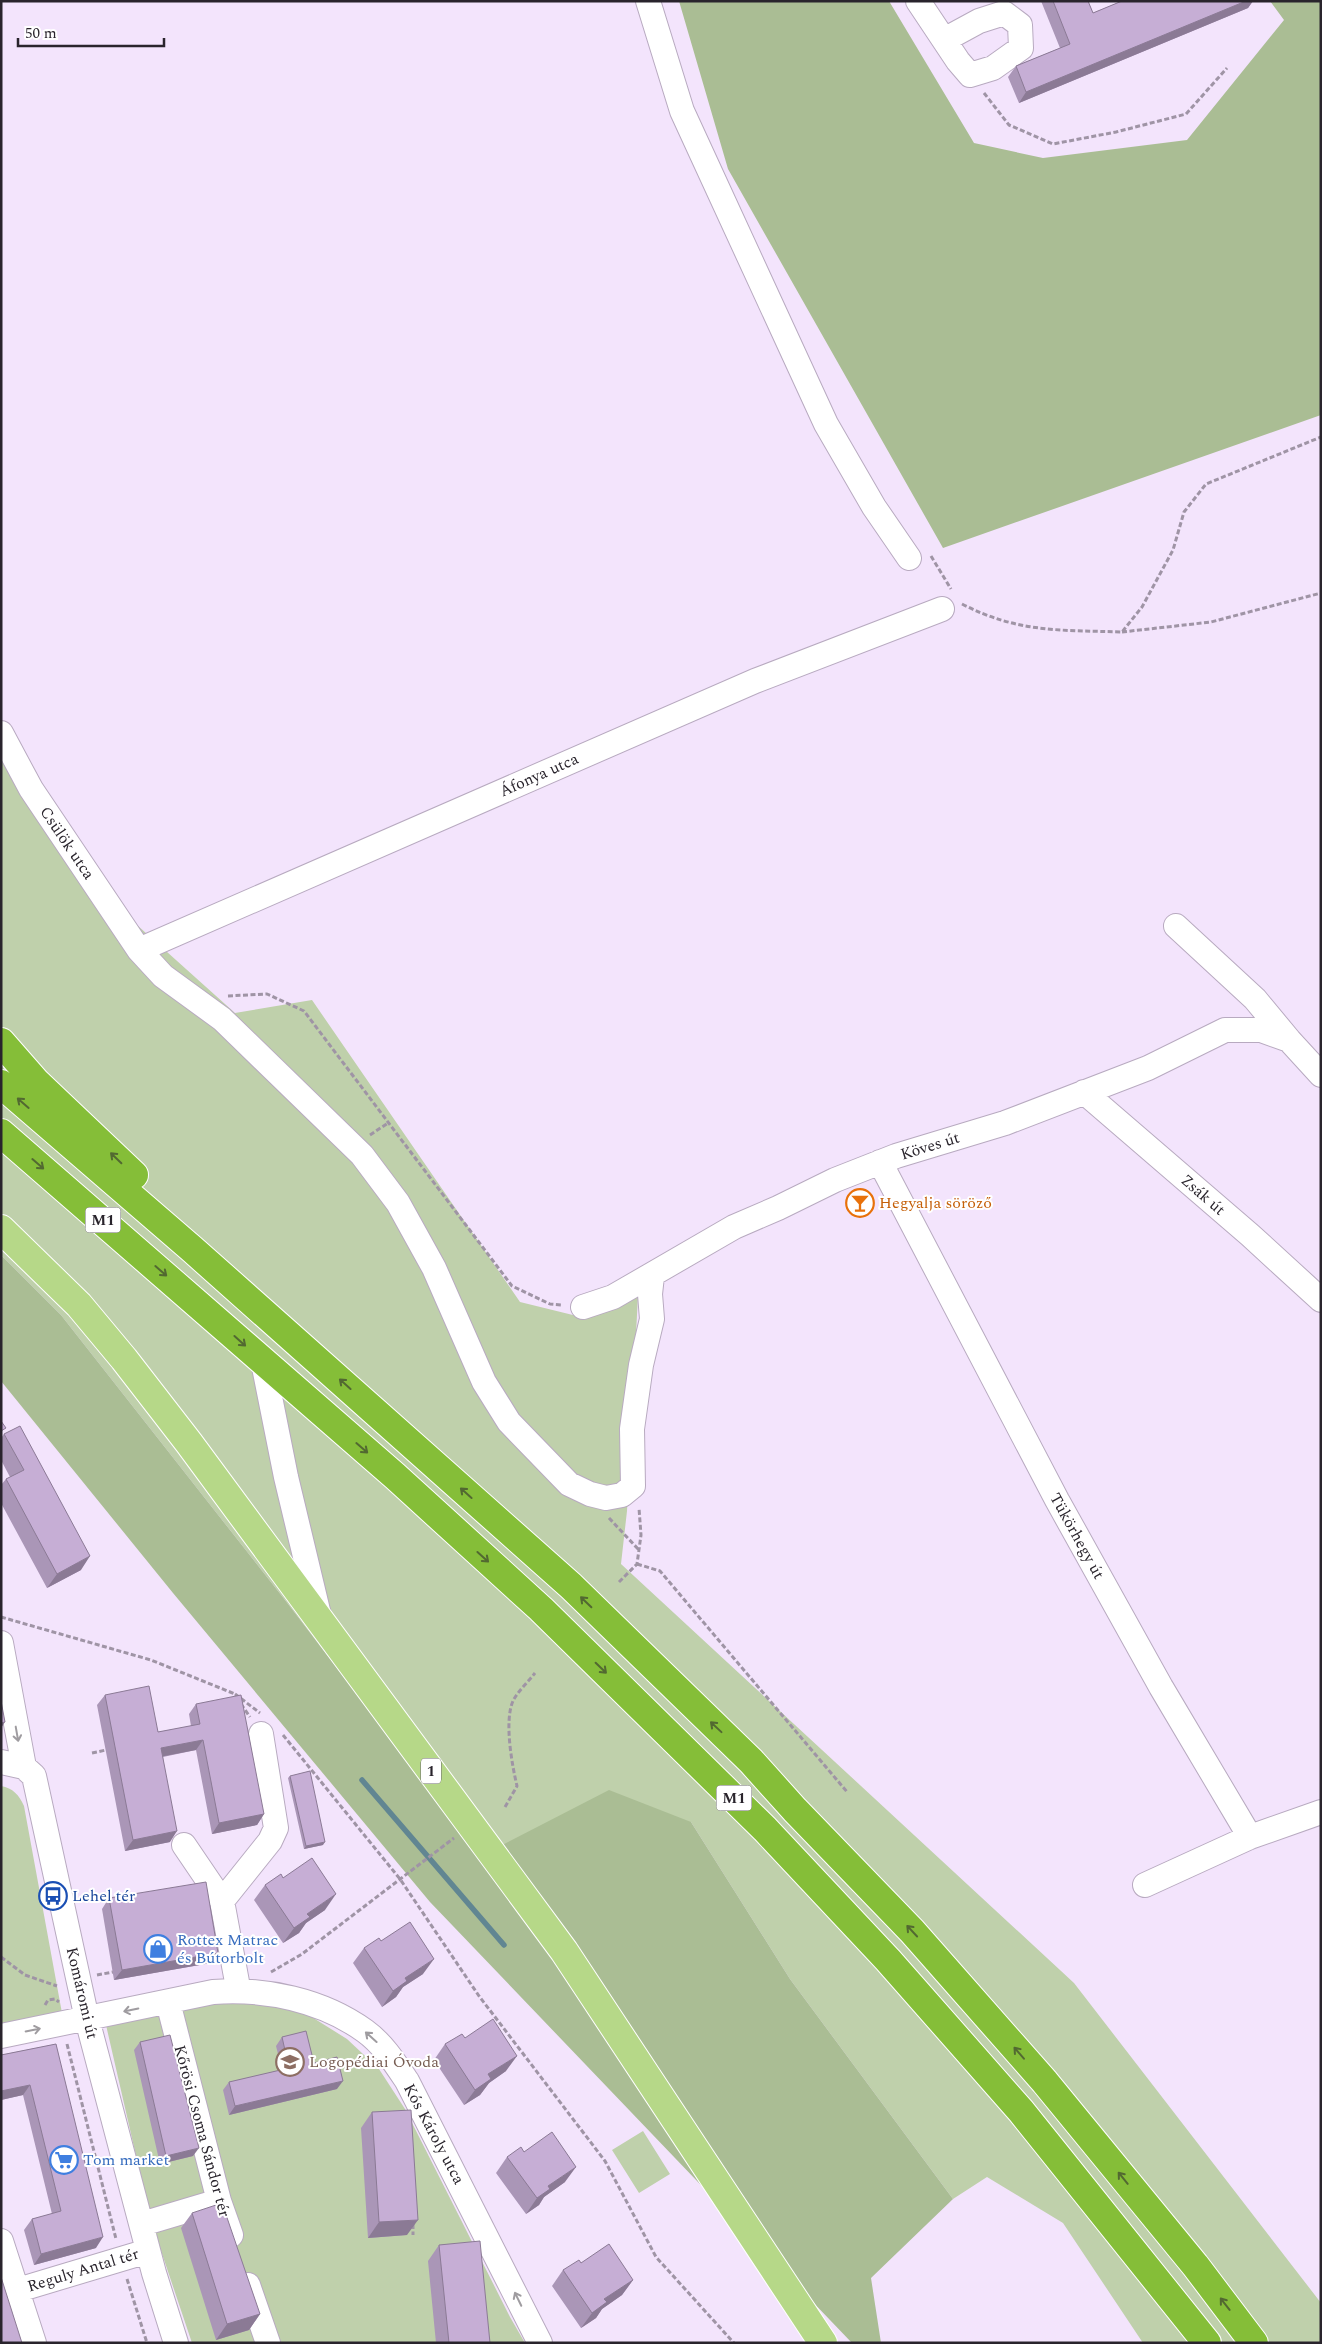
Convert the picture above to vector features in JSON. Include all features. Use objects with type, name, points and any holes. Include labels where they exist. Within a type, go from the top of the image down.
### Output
[{"type":"highway","points":[[1,1042],[36,1082],[141,1182],[192,1249]]},
{"type":"highway","name":"M1","points":[[1,1084],[192,1249],[570,1586],[751,1761],[795,1810],[912,1930],[1045,2082],[1195,2265],[1254,2343]]},
{"type":"highway","name":"M1","points":[[1,1132],[395,1476],[541,1610],[765,1829],[888,1960],[1021,2111],[1208,2343]]},
{"type":"main road","name":"1","points":[[1,1229],[79,1305],[124,1359],[189,1443],[564,1951],[823,2343]]},
{"type":"street","points":[[648,1],[682,111],[826,424],[874,507],[909,558]]},
{"type":"street","points":[[918,1],[944,40],[970,75],[993,68],[1021,48],[1020,25],[1004,13],[979,22],[944,40]]},
{"type":"street","name":"Áfonya utca","points":[[139,950],[755,681],[951,606]]},
{"type":"street","name":"Csülök utca","points":[[1,733],[31,789],[139,950],[163,976],[222,1019],[362,1155],[398,1203],[434,1268],[484,1382],[509,1422],[570,1484],[599,1496]]},
{"type":"street","name":"Köves út","points":[[1176,926],[1255,999],[1321,1075]]},
{"type":"street","name":"Köves út","points":[[583,1307],[613,1297],[734,1227],[880,1162],[1005,1123],[1148,1068],[1225,1030],[1261,1030],[1289,1040]]},
{"type":"street","name":"Zsák út","points":[[1084,1092],[1250,1235],[1321,1300]]},
{"type":"street","name":"Tükörhegy út","points":[[880,1162],[1057,1500],[1161,1687],[1250,1837]]},
{"type":"street","points":[[599,1496],[622,1495],[633,1486],[632,1429],[641,1365],[652,1319],[650,1294],[652,1276]]},
{"type":"street","points":[[264,1362],[286,1477],[320,1621]]},
{"type":"street","name":"Komáromi út","points":[[1,1643],[12,1765],[34,1776],[87,2020],[174,2342]]},
{"type":"street","points":[[222,1901],[270,1841],[277,1826],[268,1726]]},
{"type":"street","points":[[1145,1885],[1250,1837],[1321,1812]]},
{"type":"street","points":[[184,1845],[222,1901],[237,1982]]},
{"type":"street","name":"Kós Károly utca","points":[[1,2036],[87,2020],[213,1992],[241,1990],[277,1994],[308,2003],[338,2016],[366,2032],[387,2052],[407,2081],[540,2343]]},
{"type":"street","name":"Kőrösi Csoma Sándor tér","points":[[168,2002],[219,2201],[268,2343]]},
{"type":"street","points":[[142,2224],[219,2201]]},
{"type":"street","name":"Reguly Antal tér","points":[[1,2241],[34,2343]]},
{"type":"street","name":"Reguly Antal tér","points":[[18,2290],[148,2251]]},
{"type":"path","points":[[970,75],[1009,125],[1053,144],[1116,132],[1186,114],[1227,68]]},
{"type":"path","points":[[1122,632],[1142,607],[1173,550],[1184,512],[1206,484],[1321,437]]},
{"type":"path","points":[[951,606],[1037,629],[1122,632],[1211,622],[1321,593]]},
{"type":"path","points":[[192,997],[267,994],[304,1011],[512,1286],[550,1304],[583,1307]]},
{"type":"path","points":[[378,1130],[388,1123]]},
{"type":"path","points":[[619,1582],[637,1564],[641,1535],[638,1506],[633,1486]]},
{"type":"path","points":[[599,1496],[603,1511],[639,1550]]},
{"type":"path","points":[[637,1564],[660,1571],[848,1793]]},
{"type":"path","points":[[1,1617],[151,1660],[235,1694],[268,1726],[294,1747],[400,1879],[478,1996],[605,2161],[656,2257],[734,2343]]},
{"type":"path","points":[[505,1807],[517,1786],[510,1759],[509,1731],[513,1702],[535,1673]]},
{"type":"path","points":[[235,1694],[268,1726]]},
{"type":"path","points":[[92,1753],[106,1750]]},
{"type":"path","points":[[270,1972],[302,1954],[458,1835]]},
{"type":"path","points":[[1,1957],[25,1975],[57,1986]]},
{"type":"path","points":[[97,1975],[113,1972]]},
{"type":"path","points":[[64,2024],[68,2052],[121,2258],[147,2343]]},
{"type":"path","points":[[412,2216],[413,2235]]},
{"type":"green space","points":[[679,1],[889,1],[974,143],[1043,158],[1187,140],[1284,20],[1270,1],[1321,1],[1321,415],[943,548],[728,169]]},
{"type":"green space","points":[[1,737],[137,925],[235,1013],[312,1000],[520,1302],[581,1317],[638,1295],[627,1511],[621,1564],[1074,1983],[1321,2303],[1321,2343],[1143,2343],[1063,2223],[987,2177],[953,2199],[790,1979],[691,1822],[481,1857],[285,1600],[61,1315],[1,1255]]},
{"type":"green space","points":[[1,1255],[61,1315],[285,1600],[481,1856],[609,1790],[691,1822],[790,1979],[953,2199],[871,2278],[881,2343],[852,2343],[430,1902],[173,1593],[1,1381]]},
{"type":"green space","points":[[1,1786],[9,1788],[15,1793],[24,1806],[64,2024],[1,2036]]},
{"type":"green space","points":[[259,2002],[307,2014],[347,2039],[379,2069],[405,2109],[525,2343],[192,2343],[151,2221],[106,2025],[207,2003]]},
{"type":"green space","points":[[643,2131],[670,2174],[639,2193],[612,2150]]},
{"type":"building","points":[[1053,1],[1088,1],[1093,13],[1122,1],[1246,1],[1026,92],[1016,66],[1070,44]]},
{"type":"building","points":[[1,1421],[6,1428],[1,1431]]},
{"type":"building","points":[[20,1426],[90,1556],[57,1574],[6,1479],[24,1470],[4,1434]]},
{"type":"building","points":[[149,1686],[158,1732],[200,1724],[196,1704],[241,1695],[264,1814],[219,1823],[203,1740],[161,1748],[177,1831],[133,1840],[105,1695]]},
{"type":"building","points":[[1,1701],[5,1722],[1,1723]]},
{"type":"building","points":[[310,1771],[325,1842],[306,1846],[290,1776]]},
{"type":"building","points":[[312,1858],[336,1894],[307,1914],[310,1917],[294,1928],[265,1885],[281,1874],[283,1878]]},
{"type":"building","points":[[206,1882],[218,1953],[122,1970],[109,1898]]},
{"type":"building","points":[[410,1922],[434,1959],[405,1978],[407,1981],[393,1991],[364,1948],[379,1938],[381,1941]]},
{"type":"building","points":[[493,2019],[517,2056],[488,2074],[491,2079],[475,2090],[445,2044],[462,2034],[465,2038]]},
{"type":"building","points":[[306,2031],[314,2063],[337,2057],[343,2081],[235,2106],[229,2082],[289,2068],[282,2037]]},
{"type":"building","points":[[170,2035],[199,2148],[166,2156],[140,2042]]},
{"type":"building","points":[[56,2044],[103,2237],[41,2254],[32,2219],[61,2211],[30,2085],[1,2091],[1,2055]]},
{"type":"building","points":[[411,2110],[418,2220],[379,2222],[372,2112]]},
{"type":"building","points":[[552,2132],[576,2167],[548,2186],[550,2189],[537,2198],[507,2157],[521,2147],[524,2152]]},
{"type":"building","points":[[222,2203],[260,2314],[227,2324],[192,2213]]},
{"type":"building","points":[[480,2241],[490,2343],[449,2343],[439,2245]]},
{"type":"building","points":[[609,2244],[633,2280],[604,2299],[607,2302],[592,2313],[563,2270],[579,2260],[581,2263]]},
{"type":"building","points":[[1,2277],[22,2343],[1,2343]]},
{"type":"waterway","points":[[362,1780],[504,1945]]},
{"type":"place","name":"Hegyalja söröző","points":[[860,1203]]},
{"type":"place","name":"Lehel tér","points":[[53,1896]]},
{"type":"place","name":"Rottex Matrac és Bútorbolt","points":[[158,1949]]},
{"type":"place","name":"Logopédiai Óvoda","points":[[290,2062]]},
{"type":"place","name":"Tom market","points":[[64,2160]]}]
